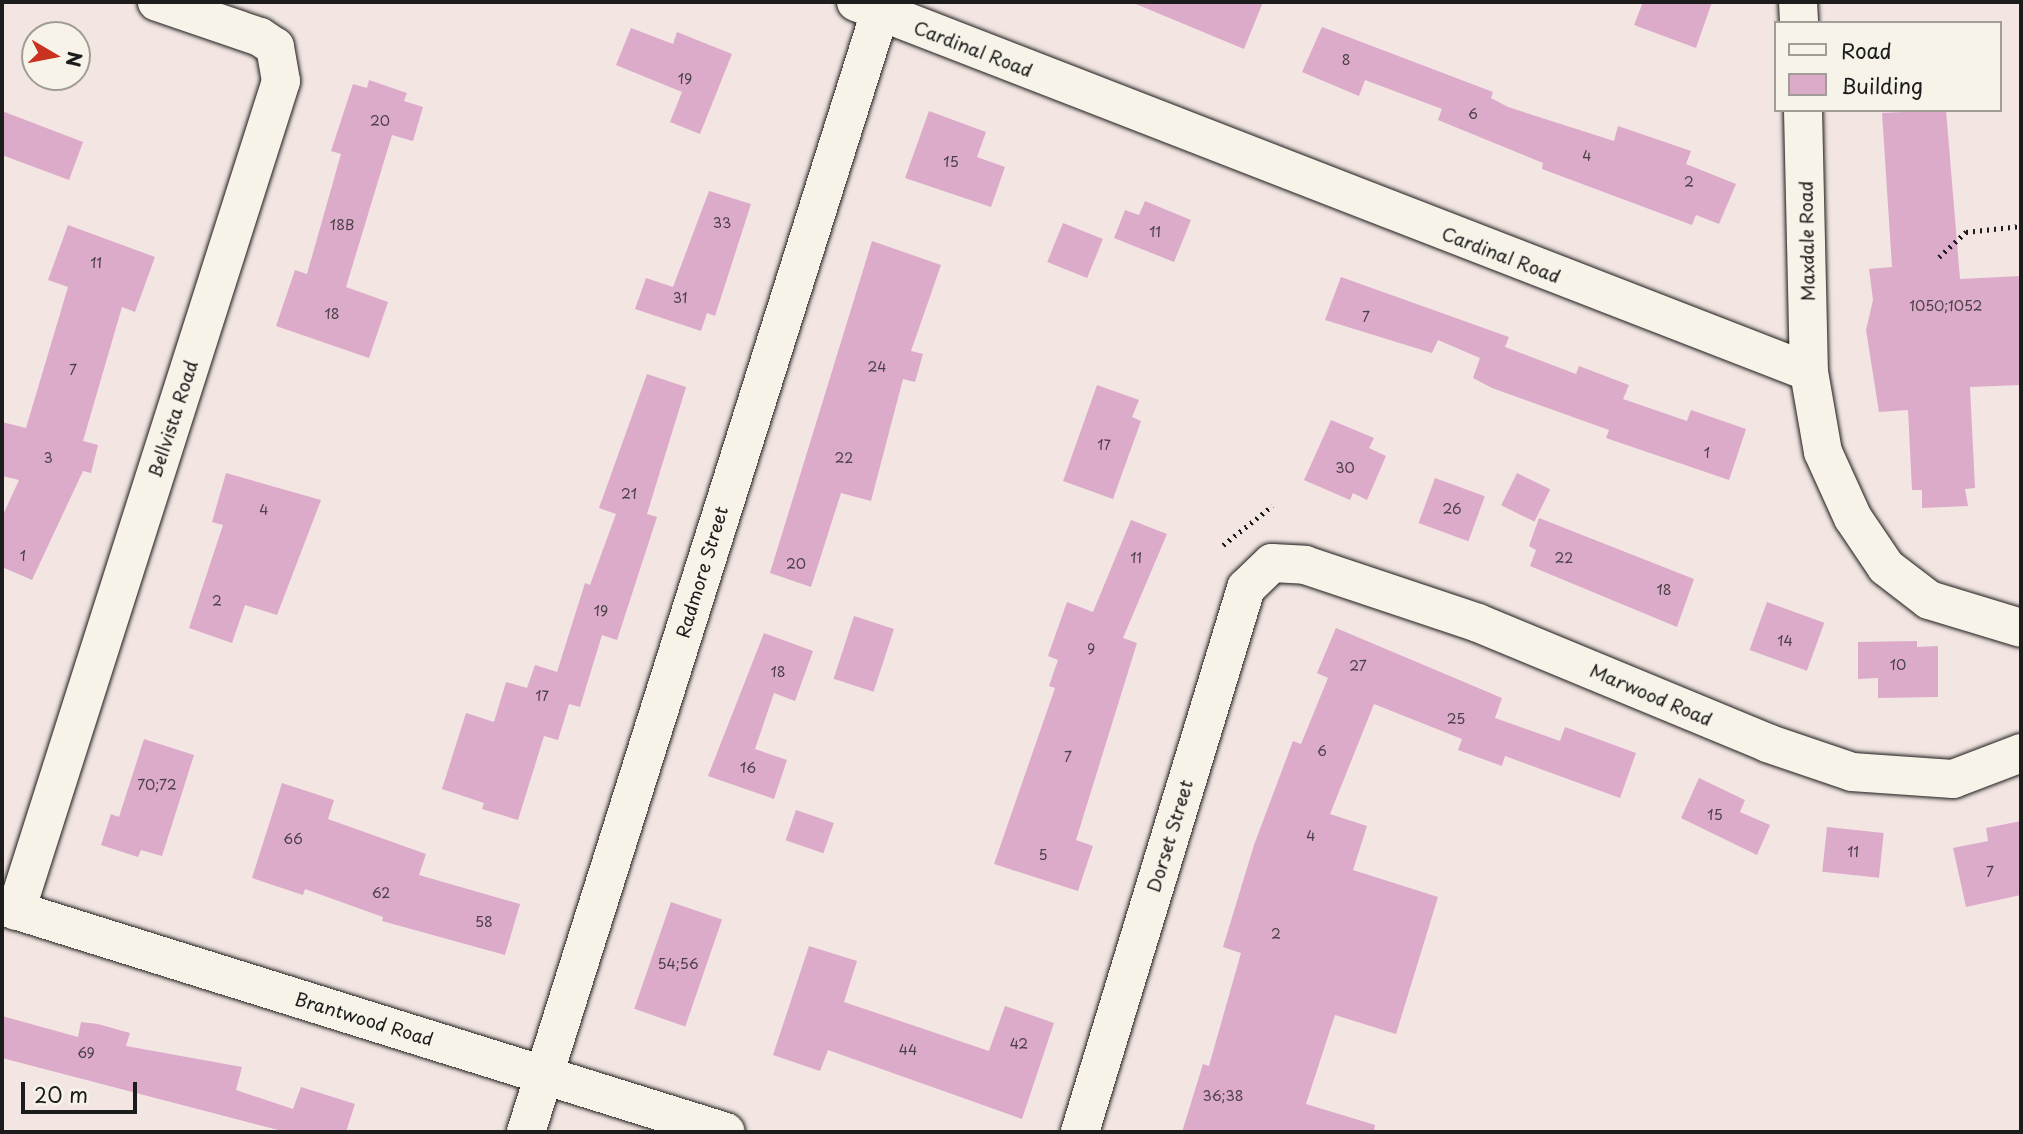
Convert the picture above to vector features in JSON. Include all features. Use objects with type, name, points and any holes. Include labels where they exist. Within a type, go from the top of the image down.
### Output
[{"type":"street","name":"Bellvista Road","points":[[9,909],[281,81],[275,47],[260,37],[157,2]]},
{"type":"street","points":[[1798,2],[1799,21]]},
{"type":"street","name":"Cardinal Road","points":[[868,7],[1809,372]]},
{"type":"street","name":"Radmore Street","points":[[526,1132],[868,7]]},
{"type":"street","name":"Maxdale Road","points":[[1803,112],[1809,372]]},
{"type":"street","points":[[1809,372],[1823,452],[1853,518],[1886,567],[1929,600],[2021,628]]},
{"type":"street","name":"Marwood Road","points":[[1285,561],[1478,624],[1767,743],[1852,772],[1953,779],[2021,753]]},
{"type":"street","name":"Dorset Street","points":[[1080,1132],[1246,588],[1255,573],[1285,561]]},
{"type":"street","name":"Brantwood Road","points":[[9,909],[726,1132]]},
{"type":"path","points":[[1939,257],[1966,232],[2021,226]]},
{"type":"path","points":[[1223,545],[1272,506]]},
{"type":"building","points":[[1131,2],[1263,2],[1244,49]]},
{"type":"building","points":[[1643,2],[1712,2],[1696,48],[1634,25]]},
{"type":"building","points":[[1322,27],[1493,92],[1491,98],[1508,107],[1614,141],[1618,126],[1691,151],[1686,164],[1736,184],[1719,224],[1696,215],[1692,225],[1542,169],[1543,163],[1438,120],[1442,109],[1365,80],[1359,96],[1302,72]]},
{"type":"building","points":[[631,28],[673,44],[677,32],[732,54],[700,134],[670,122],[682,92],[616,65]]},
{"type":"building","points":[[369,80],[407,93],[404,101],[423,107],[413,141],[392,135],[346,287],[388,302],[369,358],[276,326],[295,270],[307,274],[341,154],[331,151],[353,84],[367,88]]},
{"type":"building","points":[[2,111],[83,142],[69,180],[2,155]]},
{"type":"building","points":[[929,111],[986,132],[977,157],[1005,167],[991,207],[905,178]]},
{"type":"building","points":[[1946,112],[1960,279],[2021,276],[2021,385],[1970,387],[1975,488],[1965,489],[1968,506],[1922,508],[1922,490],[1912,490],[1908,410],[1879,412],[1866,330],[1873,300],[1869,269],[1892,267],[1882,113]]},
{"type":"building","points":[[709,191],[751,204],[715,316],[707,313],[701,331],[635,309],[646,278],[673,287]]},
{"type":"building","points":[[1145,201],[1191,220],[1174,262],[1114,238],[1125,210],[1139,215]]},
{"type":"building","points":[[1063,223],[1103,239],[1087,278],[1047,262]]},
{"type":"building","points":[[68,225],[155,257],[135,312],[122,307],[83,441],[98,445],[91,473],[83,471],[32,580],[2,567],[2,517],[19,480],[2,476],[2,422],[26,428],[68,287],[48,280]]},
{"type":"building","points":[[872,241],[941,265],[911,351],[923,354],[915,382],[903,379],[871,501],[841,493],[811,587],[770,573]]},
{"type":"building","points":[[1341,277],[1509,337],[1505,347],[1576,374],[1579,366],[1629,385],[1623,399],[1687,421],[1691,410],[1746,429],[1729,480],[1606,438],[1609,430],[1492,388],[1473,378],[1480,358],[1438,340],[1432,353],[1325,320]]},
{"type":"building","points":[[647,374],[686,387],[647,514],[657,517],[617,640],[602,635],[580,707],[569,704],[558,740],[544,736],[518,820],[482,809],[484,803],[442,789],[466,713],[494,722],[506,682],[527,688],[535,665],[557,672],[585,583],[590,585],[616,514],[599,508]]},
{"type":"building","points":[[1097,385],[1139,400],[1132,417],[1141,421],[1113,499],[1063,481]]},
{"type":"building","points":[[1331,420],[1374,438],[1369,448],[1386,456],[1367,500],[1353,493],[1350,500],[1304,480]]},
{"type":"building","points":[[226,473],[321,500],[277,615],[245,605],[232,643],[189,628],[223,525],[212,522]]},
{"type":"building","points":[[1517,473],[1550,489],[1534,522],[1501,505]]},
{"type":"building","points":[[1435,478],[1485,496],[1468,541],[1419,523]]},
{"type":"building","points":[[1539,518],[1694,579],[1677,627],[1530,566],[1536,550],[1529,546]]},
{"type":"building","points":[[1131,520],[1167,534],[1123,638],[1137,643],[1076,840],[1093,846],[1078,891],[994,864],[1055,688],[1049,686],[1058,660],[1048,656],[1067,602],[1093,612]]},
{"type":"building","points":[[1767,602],[1824,623],[1807,671],[1750,650]]},
{"type":"building","points":[[854,616],[894,629],[874,692],[834,679]]},
{"type":"building","points":[[1336,628],[1502,698],[1495,718],[1560,741],[1565,727],[1636,753],[1620,798],[1505,756],[1502,766],[1458,750],[1462,739],[1374,704],[1330,814],[1367,826],[1353,870],[1438,897],[1396,1034],[1335,1015],[1306,1104],[1375,1125],[1374,1132],[1182,1132],[1203,1064],[1209,1066],[1241,953],[1223,947],[1254,845],[1293,741],[1301,744],[1328,678],[1317,673]]},
{"type":"building","points":[[764,633],[813,651],[795,701],[774,693],[755,749],[787,760],[774,799],[708,776]]},
{"type":"building","points":[[1917,641],[1917,647],[1938,646],[1938,697],[1878,698],[1878,678],[1858,679],[1858,642]]},
{"type":"building","points":[[144,739],[194,755],[162,856],[141,850],[138,857],[101,845],[111,814],[119,817]]},
{"type":"building","points":[[1699,778],[1745,800],[1740,812],[1770,825],[1757,855],[1681,818]]},
{"type":"building","points":[[282,783],[334,800],[328,819],[426,854],[419,875],[520,904],[505,955],[382,921],[383,917],[305,889],[303,895],[252,878]]},
{"type":"building","points":[[796,810],[834,823],[823,853],[786,840]]},
{"type":"building","points":[[2021,821],[2021,895],[1966,907],[1953,848],[1988,841],[1986,828]]},
{"type":"building","points":[[1827,827],[1884,833],[1879,878],[1822,872]]},
{"type":"building","points":[[671,902],[722,920],[685,1026],[634,1009]]},
{"type":"building","points":[[809,946],[857,961],[844,1002],[989,1051],[1005,1006],[1054,1023],[1022,1119],[828,1050],[820,1071],[773,1055]]},
{"type":"building","points":[[2,1016],[78,1037],[81,1022],[98,1024],[130,1033],[126,1046],[242,1067],[236,1090],[293,1109],[301,1087],[355,1104],[346,1132],[286,1132],[2,1058]]}]
